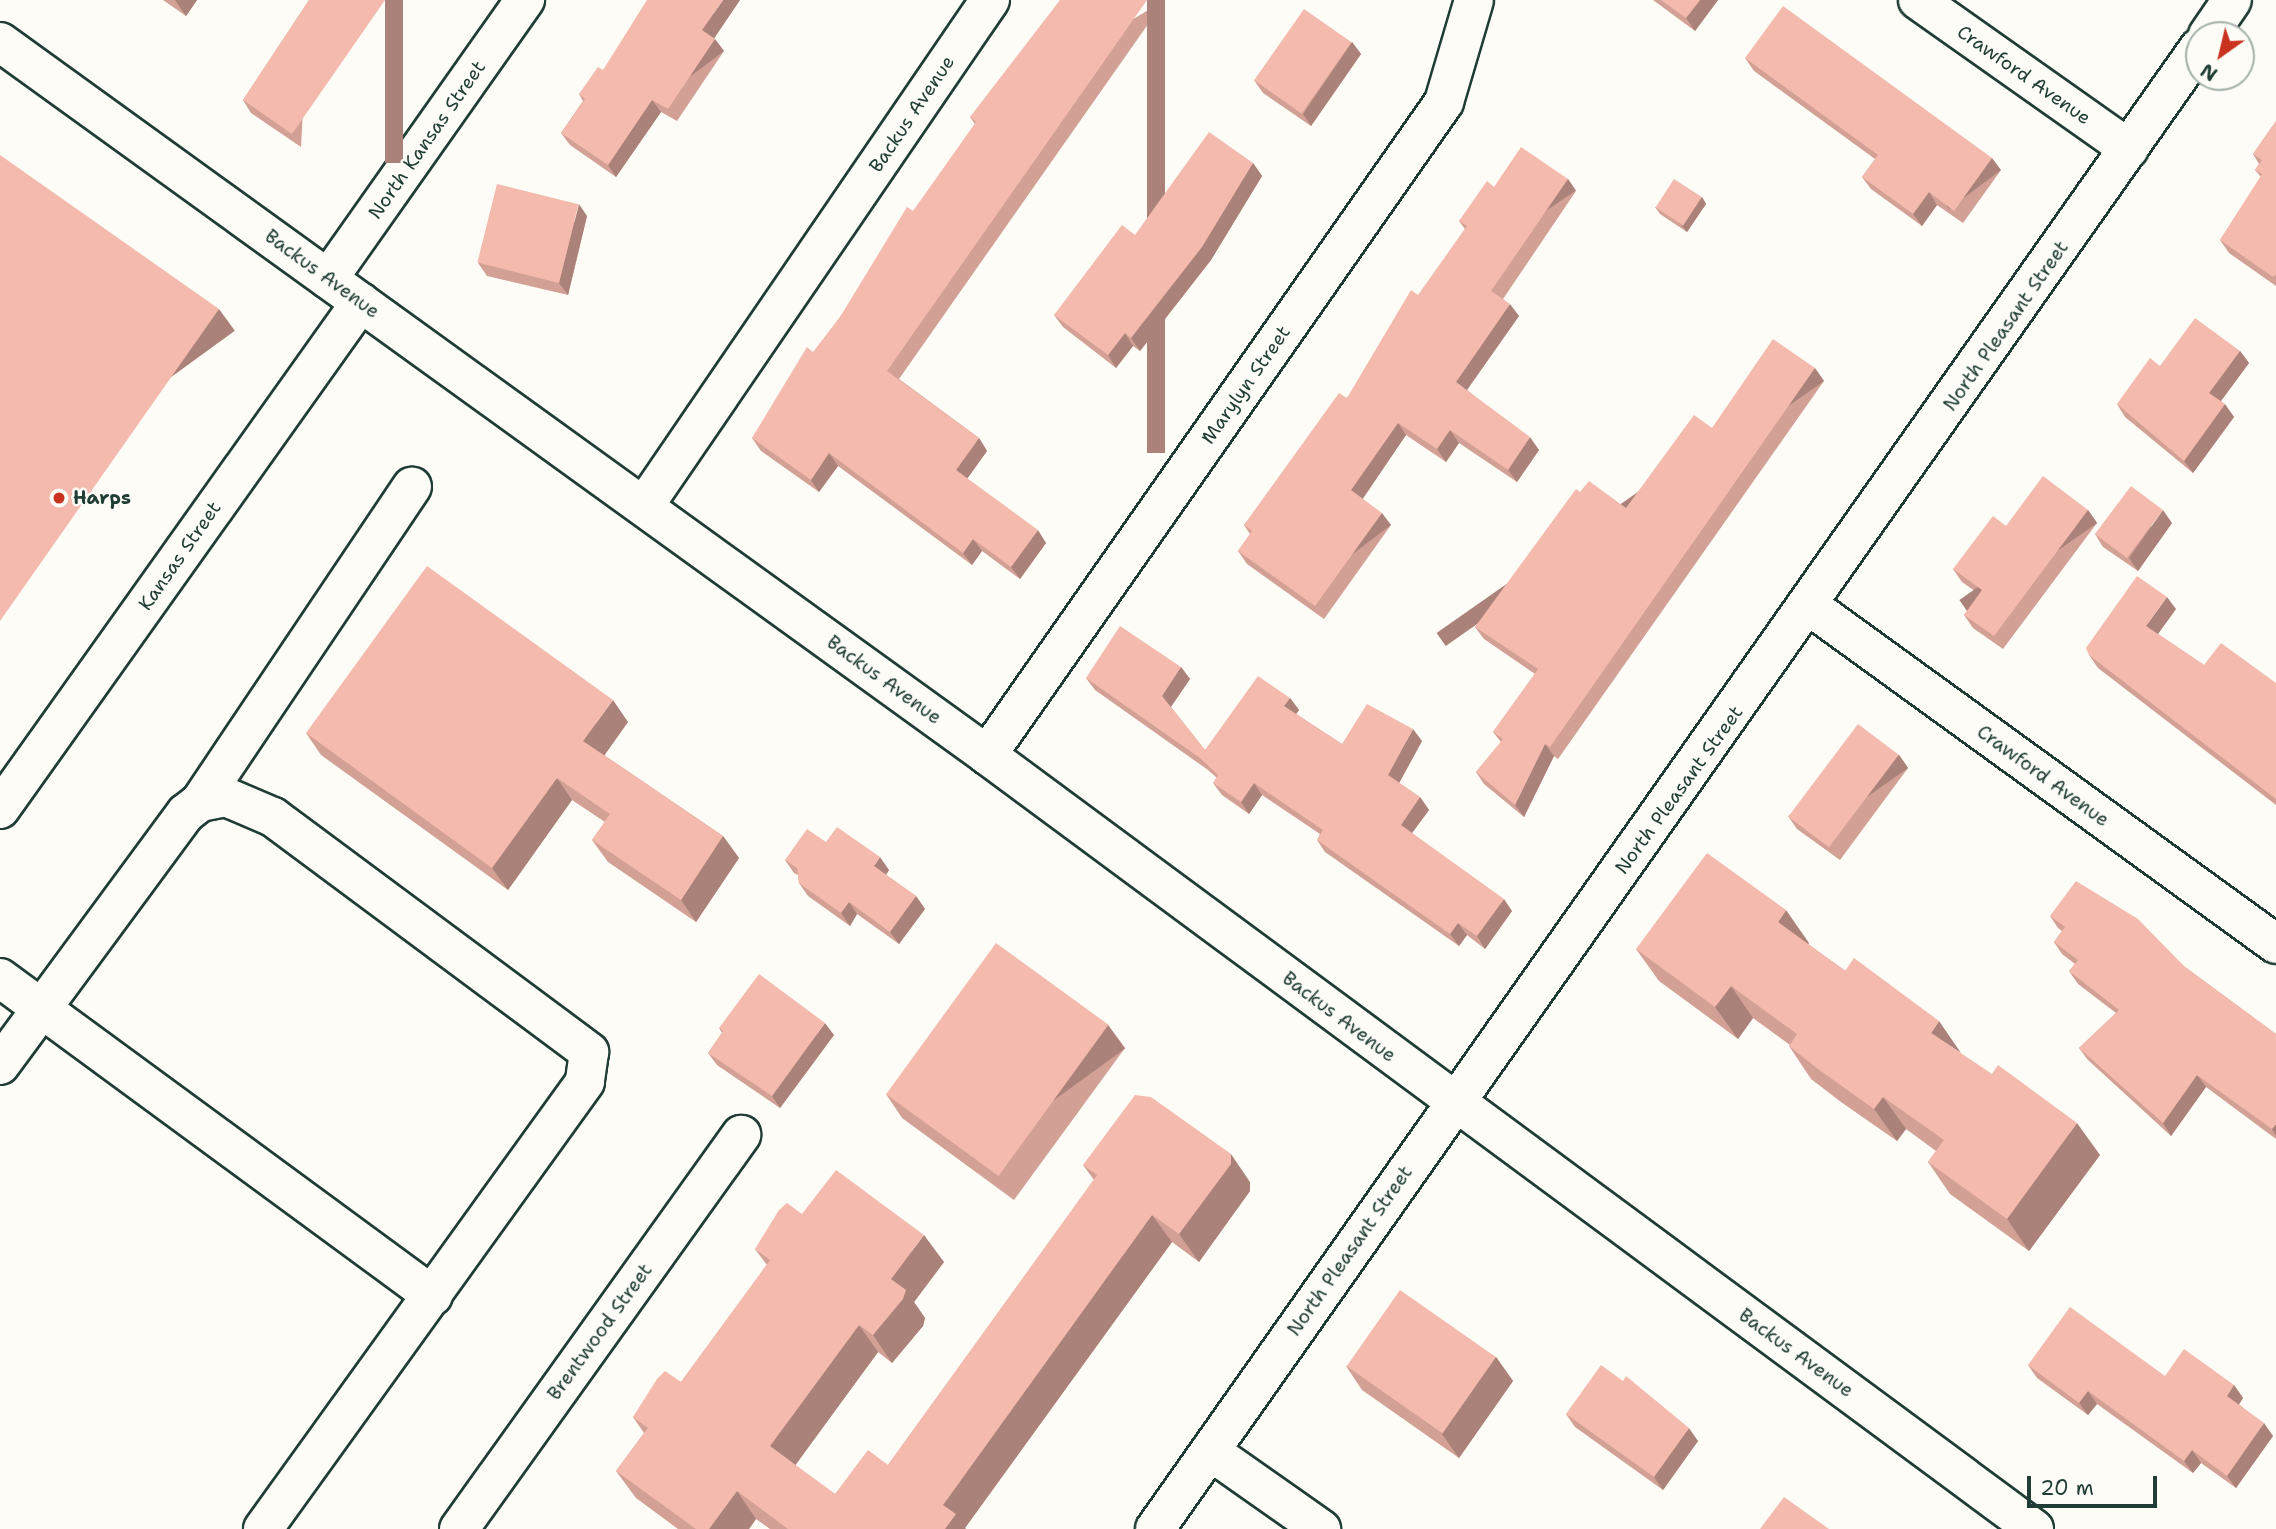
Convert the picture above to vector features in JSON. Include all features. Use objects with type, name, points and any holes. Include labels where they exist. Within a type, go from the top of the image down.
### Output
[{"type":"street","name":"North Kansas Street","points":[[328,279],[525,0]]},
{"type":"street","name":"Backus Avenue","points":[[643,506],[990,0]]},
{"type":"street","name":"Marylyn Street","points":[[987,755],[1444,102],[1474,0]]},
{"type":"street","name":"Crawford Avenue","points":[[1918,0],[2129,149]]},
{"type":"street","points":[[2218,21],[2232,0]]},
{"type":"street","name":"Backus Avenue","points":[[4,53],[328,279],[987,755],[2034,1529]]},
{"type":"street","name":"North Pleasant Street","points":[[1155,1529],[1454,1102],[1811,607],[2185,68]]},
{"type":"street","name":"Kansas Street","points":[[0,809],[360,302]]},
{"type":"street","points":[[0,1065],[40,1008],[200,802],[412,487]]},
{"type":"street","name":"Crawford Avenue","points":[[1811,607],[2276,944]]},
{"type":"street","points":[[200,802],[245,802],[589,1052],[585,1082],[263,1529]]},
{"type":"street","points":[[0,978],[433,1296]]},
{"type":"street","name":"Brentwood Street","points":[[468,1526],[741,1135]]},
{"type":"street","points":[[1210,1451],[1321,1529]]},
{"type":"building","points":[[309,0],[385,0],[292,134],[243,100]]},
{"type":"building","points":[[647,0],[723,0],[702,30],[715,39],[668,109],[652,100],[608,165],[561,133],[585,99],[579,94],[598,67],[603,70]]},
{"type":"building","points":[[1060,0],[1147,0],[887,371],[979,438],[956,470],[1038,530],[1011,567],[973,539],[963,553],[829,453],[811,480],[752,438],[807,347],[813,352],[840,317],[907,207],[913,211],[976,122],[970,117]]},
{"type":"building","points":[[1661,0],[1700,0],[1686,18]]},
{"type":"building","points":[[1783,6],[1992,158],[1954,211],[1929,192],[1913,214],[1862,177],[1878,155],[1745,58]]},
{"type":"building","points":[[1304,9],[1352,42],[1302,114],[1254,80]]},
{"type":"building","points":[[2276,121],[2276,274],[2273,277],[2220,240],[2262,174],[2255,170],[2262,160],[2253,154]]},
{"type":"building","points":[[1209,132],[1253,163],[1202,247],[1131,338],[1125,333],[1108,355],[1054,315],[1122,225],[1135,235]]},
{"type":"building","points":[[1521,147],[1568,179],[1491,291],[1510,304],[1456,382],[1530,437],[1508,470],[1450,430],[1437,449],[1398,423],[1351,490],[1382,513],[1315,606],[1238,551],[1252,531],[1244,525],[1339,393],[1347,398],[1411,290],[1418,295],[1467,226],[1459,221],[1487,181],[1494,187]]},
{"type":"building","name":"Harps","points":[[0,155],[219,309],[0,621]]},
{"type":"building","points":[[1674,179],[1702,197],[1683,225],[1655,208]]},
{"type":"building","points":[[497,184],[579,204],[559,283],[477,263]]},
{"type":"building","points":[[2195,318],[2240,351],[2209,393],[2225,404],[2184,461],[2117,404],[2150,358],[2160,366]]},
{"type":"building","points":[[1773,339],[1815,368],[1550,747],[1545,744],[1515,805],[1476,772],[1503,739],[1493,732],[1538,669],[1475,627],[1576,489],[1580,492],[1589,481],[1626,508],[1694,415],[1712,428]]},
{"type":"building","points":[[2043,476],[2088,510],[1994,636],[1964,615],[1982,590],[1953,569],[1993,516],[2006,526]]},
{"type":"building","points":[[2131,486],[2163,510],[2127,558],[2095,534]]},
{"type":"building","points":[[427,566],[613,700],[583,741],[723,836],[681,900],[592,840],[610,814],[557,778],[492,868],[306,733]]},
{"type":"building","points":[[2137,576],[2167,597],[2146,626],[2204,665],[2221,643],[2276,683],[2276,799],[2089,655],[2086,648]]},
{"type":"building","points":[[1120,626],[1181,667],[1162,696],[1205,750],[1258,676],[1290,698],[1284,706],[1342,744],[1367,704],[1413,729],[1388,775],[1420,797],[1401,825],[1504,899],[1477,936],[1458,923],[1450,934],[1317,840],[1323,830],[1254,783],[1241,802],[1213,783],[1218,775],[1200,758],[1086,678]]},
{"type":"building","points":[[1858,724],[1899,755],[1829,847],[1788,817]]},
{"type":"building","points":[[837,827],[880,857],[874,866],[916,896],[890,932],[849,902],[841,913],[799,883],[797,868],[785,860],[807,829],[826,842]]},
{"type":"building","points":[[1707,853],[1786,910],[1778,922],[1845,971],[1854,958],[1939,1021],[1931,1033],[1992,1074],[1998,1065],[2077,1123],[2007,1219],[1928,1162],[1944,1140],[1883,1097],[1874,1109],[1818,1069],[1789,1046],[1797,1034],[1731,986],[1715,1007],[1636,949]]},
{"type":"building","points":[[2076,881],[2138,919],[2185,967],[2276,1034],[2276,1124],[2272,1129],[2197,1075],[2163,1123],[2079,1048],[2119,1010],[2069,971],[2078,960],[2054,942],[2065,927],[2050,916]]},
{"type":"building","points":[[996,943],[1108,1025],[999,1176],[886,1094]]},
{"type":"building","points":[[759,974],[825,1023],[772,1096],[708,1053],[723,1031],[719,1028]]},
{"type":"building","points":[[1135,1095],[1151,1097],[1231,1154],[1231,1164],[1179,1234],[1152,1215],[943,1505],[956,1514],[945,1529],[788,1529],[737,1491],[709,1529],[696,1529],[616,1471],[648,1428],[633,1417],[657,1379],[665,1371],[681,1382],[770,1260],[755,1249],[779,1210],[787,1203],[802,1214],[836,1170],[924,1235],[891,1279],[906,1290],[903,1299],[873,1335],[859,1325],[770,1446],[835,1494],[868,1450],[888,1465],[1097,1175],[1083,1165]]},
{"type":"building","points":[[1400,1290],[1496,1357],[1442,1433],[1347,1366]]},
{"type":"building","points":[[2070,1307],[2165,1376],[2184,1349],[2234,1385],[2227,1396],[2264,1423],[2227,1476],[2192,1450],[2184,1461],[2088,1391],[2079,1403],[2028,1365]]},
{"type":"building","points":[[1601,1365],[1623,1381],[1626,1376],[1689,1428],[1654,1477],[1566,1414]]},
{"type":"building","points":[[1784,1497],[1829,1529],[1760,1529]]},
{"type":"place","name":"Harps","points":[[59,498]]}]
